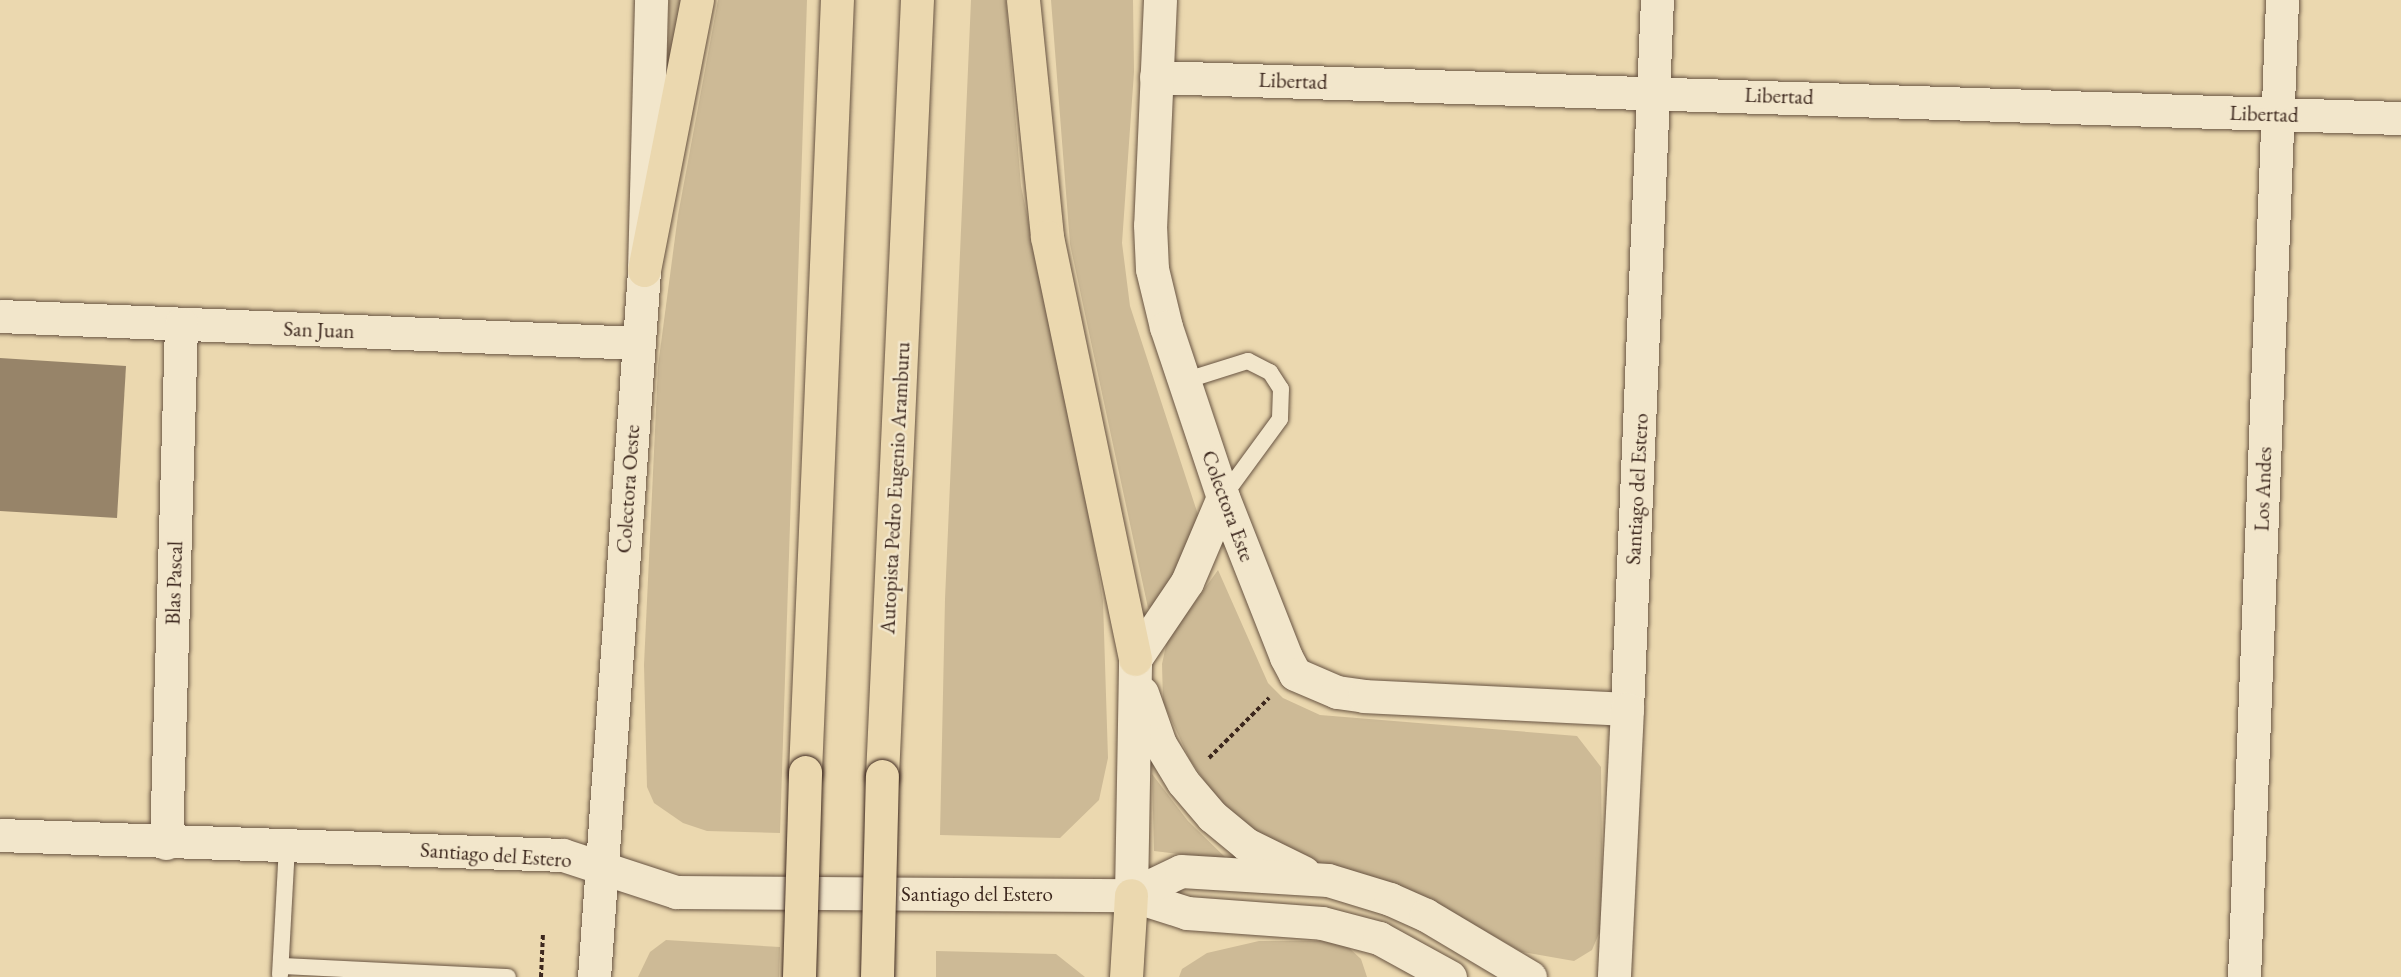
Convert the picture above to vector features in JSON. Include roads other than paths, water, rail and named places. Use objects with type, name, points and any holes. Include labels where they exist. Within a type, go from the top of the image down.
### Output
[{"type":"highway","points":[[644,270],[697,0]]},
{"type":"highway","points":[[799,977],[805,772],[837,0]]},
{"type":"highway","name":"Autopista Pedro Eugenio Aramburu","points":[[877,977],[882,776],[917,0]]},
{"type":"highway","points":[[1023,0],[1047,237],[1135,659]]},
{"type":"highway","points":[[1126,977],[1131,895]]},
{"type":"street","name":"Colectora Oeste","points":[[594,977],[644,270],[651,0]]},
{"type":"street","name":"Colectora Este","points":[[1160,0],[1150,225],[1152,269],[1184,381],[1223,497],[1295,674],[1337,692],[1364,696],[1627,709]]},
{"type":"street","name":"Santiago del Estero","points":[[1614,977],[1655,92],[1657,0]]},
{"type":"street","name":"Los Andes","points":[[2244,977],[2282,0]]},
{"type":"street","name":"Libertad","points":[[1156,77],[2401,118]]},
{"type":"street","name":"San Juan","points":[[0,316],[638,343]]},
{"type":"street","name":"Blas Pascal","points":[[166,843],[181,324]]},
{"type":"street","points":[[1131,895],[1135,659],[1187,582],[1223,497]]},
{"type":"street","points":[[1135,659],[1144,703],[1160,744],[1183,782],[1212,816],[1266,855],[1328,880],[1390,899],[1472,939],[1530,977]]},
{"type":"street","name":"Santiago del Estero","points":[[0,835],[166,843],[287,844],[563,855],[676,892],[1131,895]]},
{"type":"street","points":[[1131,895],[1181,871],[1328,880]]},
{"type":"street","points":[[1131,895],[1187,913],[1322,923],[1379,938],[1434,973],[1472,939]]},
{"type":"lane","points":[[1184,381],[1248,361],[1270,372],[1281,389],[1280,419],[1223,497]]},
{"type":"lane","points":[[287,844],[281,971],[508,977]]}]
